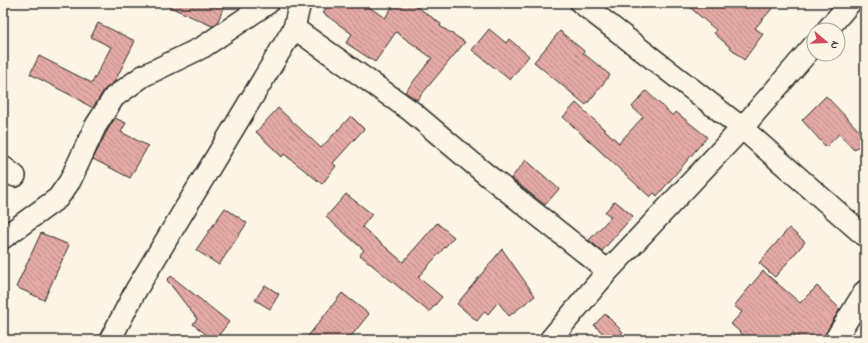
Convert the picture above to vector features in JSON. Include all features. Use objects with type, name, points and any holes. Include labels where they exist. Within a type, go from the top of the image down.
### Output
[{"type":"street","points":[[3,238],[58,198],[70,182],[95,127],[114,97],[143,76],[202,47],[268,3]]},
{"type":"street","points":[[110,340],[136,290],[294,28],[300,3]]},
{"type":"street","points":[[581,3],[742,128],[865,236]]},
{"type":"street","points":[[834,22],[850,3]]},
{"type":"street","points":[[294,28],[411,111],[482,171],[608,271]]},
{"type":"street","points":[[550,340],[608,271],[742,128],[806,54]]},
{"type":"street","points":[[838,338],[865,291]]},
{"type":"building","points":[[161,3],[226,3],[217,23],[212,26]]},
{"type":"building","points":[[330,3],[363,3],[385,18],[395,3],[412,3],[441,24],[440,26],[465,42],[417,100],[405,92],[432,58],[396,32],[375,62],[346,43],[352,34],[323,13]]},
{"type":"building","points":[[685,3],[777,3],[755,28],[763,34],[744,60],[714,33],[716,30]]},
{"type":"building","points":[[98,23],[135,41],[115,81],[104,90],[93,108],[30,74],[39,56],[92,83],[111,47],[91,37]]},
{"type":"building","points":[[489,29],[506,43],[509,39],[529,56],[510,80],[472,50]]},
{"type":"building","points":[[560,31],[584,51],[583,53],[610,75],[586,105],[534,62]]},
{"type":"building","points":[[646,91],[673,116],[676,112],[707,137],[657,196],[654,193],[650,197],[563,117],[576,103],[619,143],[643,117],[632,107]]},
{"type":"building","points":[[826,96],[865,137],[865,140],[854,150],[839,134],[826,147],[802,120]]},
{"type":"building","points":[[278,108],[321,148],[351,116],[364,129],[333,163],[336,166],[322,184],[284,154],[282,157],[256,132]]},
{"type":"building","points":[[115,118],[126,123],[121,132],[148,146],[130,178],[93,159]]},
{"type":"building","points":[[526,160],[559,189],[545,205],[511,178]]},
{"type":"building","points":[[346,194],[372,214],[362,227],[403,262],[437,223],[454,237],[418,277],[442,297],[429,312],[360,255],[364,250],[326,217]]},
{"type":"building","points":[[615,201],[633,216],[602,251],[589,240],[611,217],[605,212]]},
{"type":"building","points":[[225,208],[247,223],[219,265],[196,250]]},
{"type":"building","points":[[789,228],[805,242],[775,277],[759,263]]},
{"type":"building","points":[[41,233],[69,245],[44,300],[16,287]]},
{"type":"building","points":[[502,249],[535,296],[509,316],[498,302],[488,314],[485,311],[477,321],[457,304]]},
{"type":"building","points":[[763,271],[800,303],[817,286],[840,309],[823,340],[802,340],[793,333],[787,340],[749,340],[731,324],[742,312],[734,306]]},
{"type":"building","points":[[171,276],[229,322],[215,340],[193,324],[197,319],[167,280]]},
{"type":"building","points":[[265,285],[279,294],[270,309],[255,300]]},
{"type":"building","points":[[342,293],[369,314],[348,340],[305,340]]},
{"type":"building","points":[[605,314],[623,332],[615,340],[610,340],[594,325]]}]
